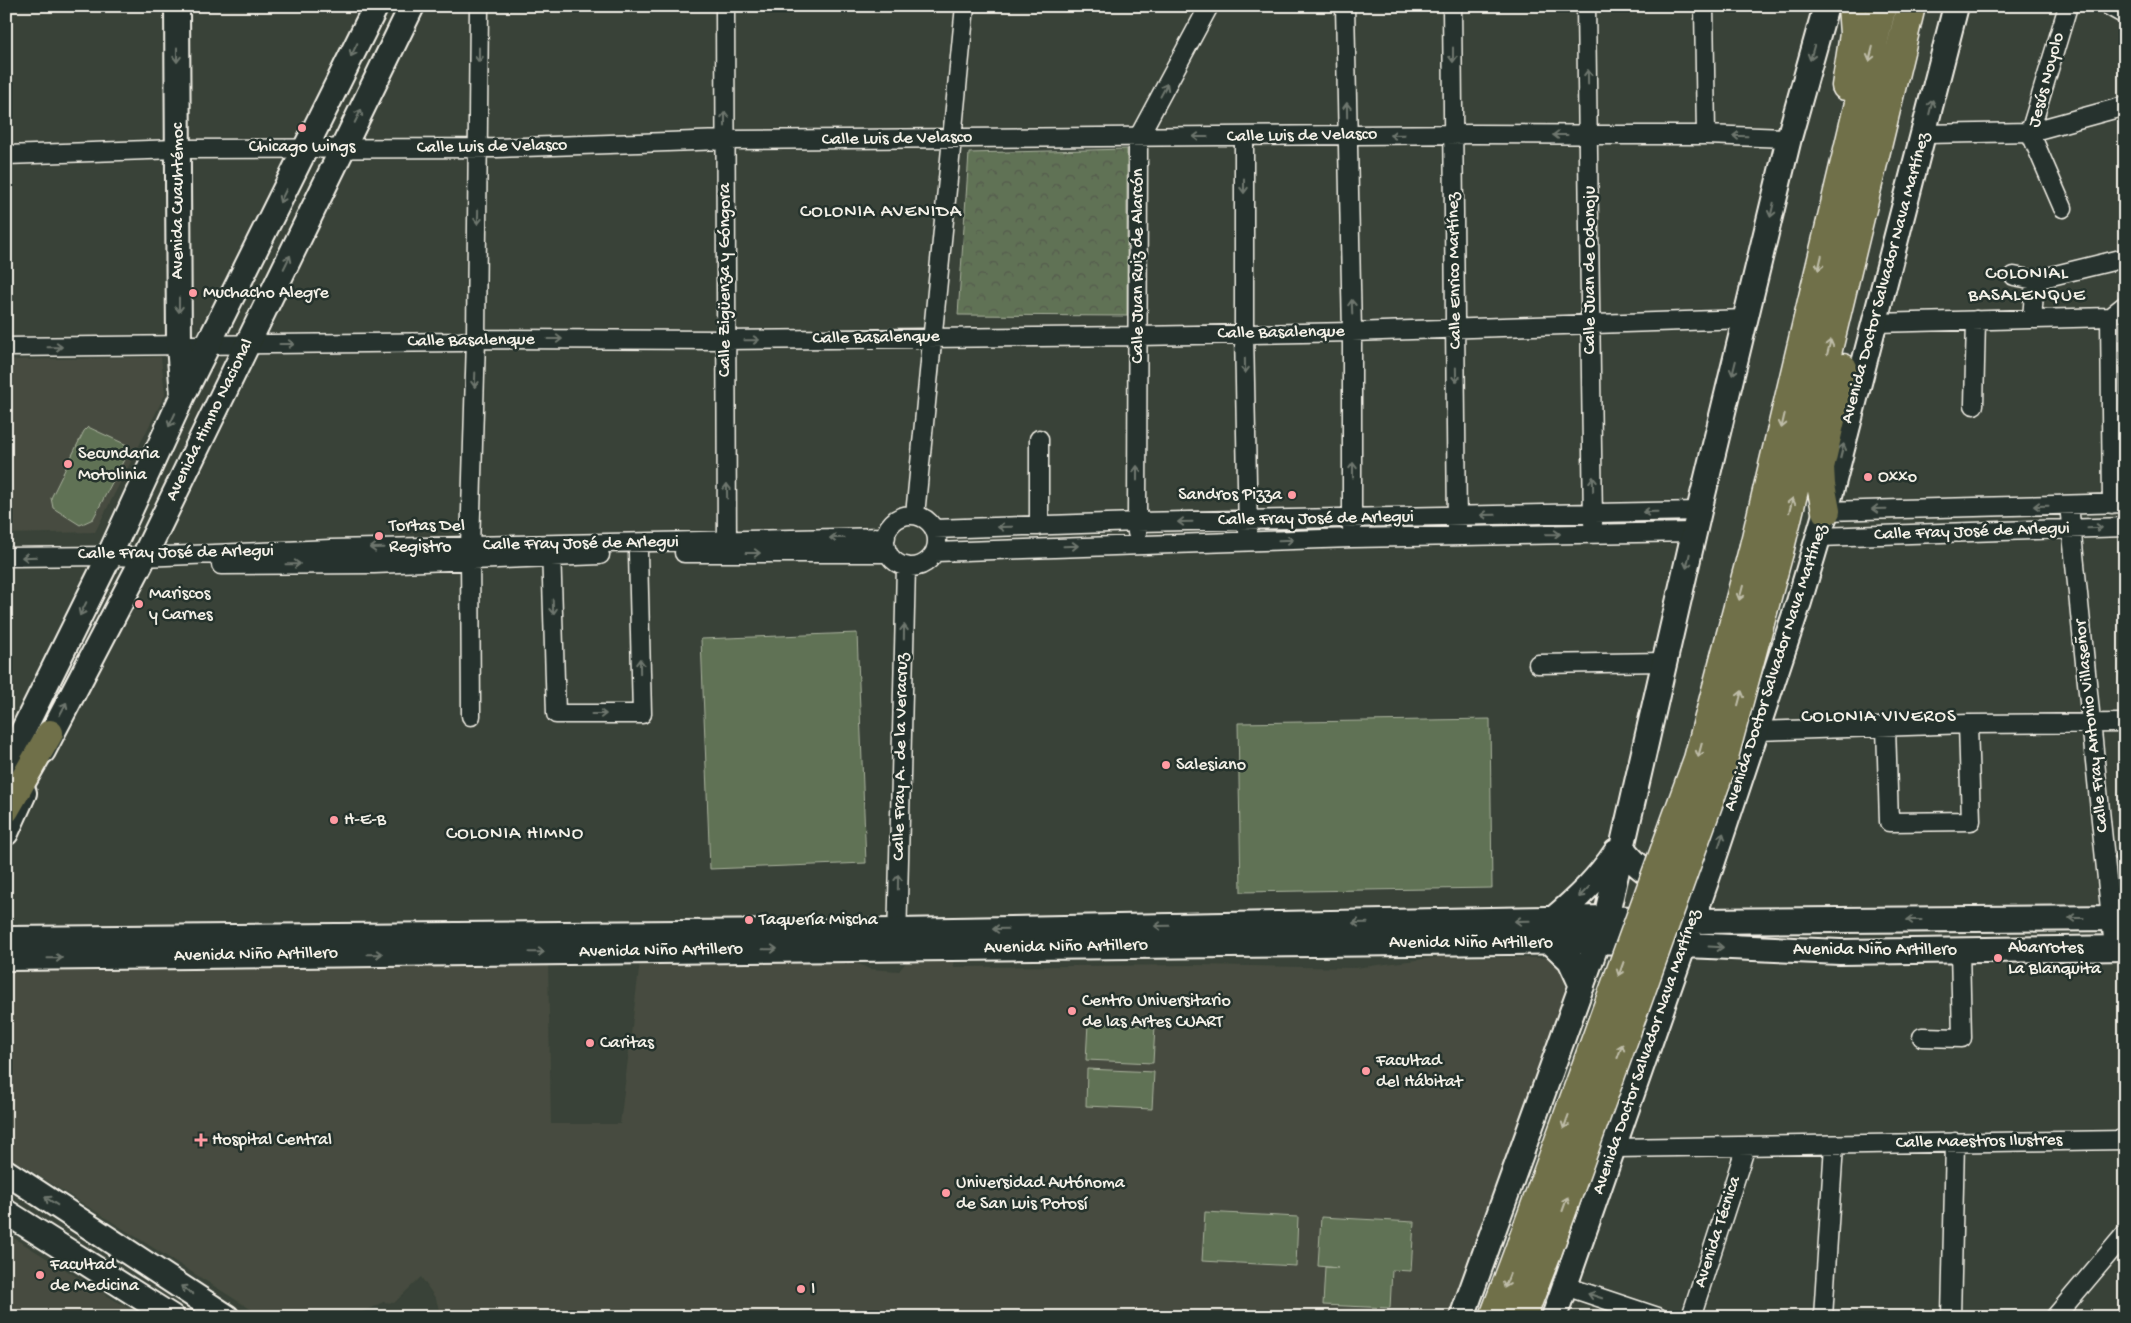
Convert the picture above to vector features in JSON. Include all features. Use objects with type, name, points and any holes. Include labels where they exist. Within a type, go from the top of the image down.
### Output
[{"type":"highway","points":[[1827,234],[1836,148],[1854,34],[1852,6]]},
{"type":"highway","name":"Avenida Doctor Salvador Nava Martínez","points":[[1522,1317],[1548,1250],[1721,768],[1767,549],[1827,234],[1882,6]]},
{"type":"highway","name":"Avenida Doctor Salvador Nava Martínez","points":[[1494,1317],[1698,759],[1767,549],[1898,60],[1910,6]]},
{"type":"highway","points":[[1826,510],[1820,467],[1884,187],[1894,121],[1898,60]]},
{"type":"main road","name":"Avenida Cuauhtémoc","points":[[177,6],[179,346],[183,395]]},
{"type":"main road","name":"Avenida Himno Nacional","points":[[6,764],[107,560],[183,395],[210,345],[376,6]]},
{"type":"main road","name":"Avenida Himno Nacional","points":[[6,832],[50,733],[141,561],[412,6]]},
{"type":"main road","points":[[1462,1317],[1606,918],[1664,662],[1789,138],[1826,6]]},
{"type":"main road","name":"Avenida Doctor Salvador Nava Martínez","points":[[1554,1317],[1758,731],[1819,537],[1956,6]]},
{"type":"main road","points":[[6,810],[50,733]]},
{"type":"main road","points":[[1623,844],[1639,869],[1667,880],[1694,878],[1711,868]]},
{"type":"main road","points":[[1582,986],[1570,960],[1552,931],[1601,874],[1623,844]]},
{"type":"main road","name":"Avenida Niño Artillero","points":[[6,939],[347,945],[897,940],[1552,931],[1606,918],[1691,921],[2118,918]]},
{"type":"main road","name":"Avenida Niño Artillero","points":[[1552,931],[1598,942],[1840,952],[2119,948]]},
{"type":"main road","name":"Avenida Niño Artillero","points":[[6,958],[347,945]]},
{"type":"main road","points":[[1571,1015],[1595,1001],[1619,997],[1642,1006],[1658,1018]]},
{"type":"main road","points":[[6,1172],[227,1317]]},
{"type":"main road","points":[[6,1212],[172,1317]]},
{"type":"street","points":[[471,716],[471,554],[476,339],[478,6]]},
{"type":"street","name":"Calle Zigüenza y Góngora","points":[[725,6],[727,547]]},
{"type":"street","points":[[915,515],[934,338],[965,6]]},
{"type":"street","name":"Calle Juan Ruiz de Alarcón","points":[[1136,544],[1138,138],[1209,6]]},
{"type":"street","points":[[1345,6],[1352,332],[1352,538]]},
{"type":"street","name":"Calle Enrico Martínez","points":[[1452,6],[1457,535]]},
{"type":"street","name":"Calle Juan de Odonoju","points":[[1586,6],[1590,135],[1593,533]]},
{"type":"street","points":[[1704,6],[1706,135]]},
{"type":"street","name":"Jesús Noyolo","points":[[2062,208],[2030,132],[2068,6]]},
{"type":"street","points":[[2109,6],[2125,15]]},
{"type":"street","points":[[1924,134],[2030,132],[2125,106]]},
{"type":"street","name":"Calle Luis de Velasco","points":[[6,155],[177,149],[478,148],[724,140],[1453,134],[1706,135],[1789,138]]},
{"type":"street","points":[[1244,137],[1244,332],[1248,542]]},
{"type":"street","points":[[2014,276],[2035,280],[2125,258]]},
{"type":"street","points":[[2032,319],[2035,280]]},
{"type":"street","points":[[1874,323],[2110,317],[2125,305]]},
{"type":"street","points":[[2110,317],[2118,504]]},
{"type":"street","name":"Calle Basalenque","points":[[6,347],[460,342],[476,339],[725,340],[1137,336],[1244,332],[1352,332],[1746,319]]},
{"type":"street","points":[[1974,405],[1976,320]]},
{"type":"street","points":[[1039,439],[1039,526]]},
{"type":"street","name":"Calle Fray José de Arlegui","points":[[1826,510],[2118,504]]},
{"type":"street","name":"Calle Fray Antonio Villaseñor","points":[[2068,505],[2092,724],[2118,918],[2119,948]]},
{"type":"street","name":"Calle Fray José de Arlegui","points":[[934,529],[1137,522],[1593,513],[1697,522]]},
{"type":"street","points":[[915,515],[929,523],[934,529],[937,536],[935,552],[923,564],[906,566],[893,559],[887,545],[893,522],[900,518],[915,515]]},
{"type":"street","name":"Calle Fray José de Arlegui","points":[[935,552],[1136,544],[1593,533],[1697,522]]},
{"type":"street","name":"Calle Fray José de Arlegui","points":[[1819,537],[2125,527]]},
{"type":"street","name":"Calle Fray José de Arlegui","points":[[6,558],[141,561],[887,545]]},
{"type":"street","name":"Calle Fray José de Arlegui","points":[[551,552],[638,553],[727,547]]},
{"type":"street","points":[[551,552],[556,714],[642,714],[638,553]]},
{"type":"street","name":"Calle Fray A. de la Veracruz","points":[[897,940],[906,566]]},
{"type":"street","points":[[1538,664],[1664,662]]},
{"type":"street","points":[[1758,731],[1968,724],[2125,723]]},
{"type":"street","points":[[1886,727],[1890,822],[1971,821],[1968,724]]},
{"type":"street","points":[[1922,1037],[1962,1038],[1960,949]]},
{"type":"street","name":"Calle Maestros Ilustres","points":[[1614,1148],[2125,1140]]},
{"type":"street","points":[[1951,1317],[1955,1142]]},
{"type":"street","points":[[1823,1317],[1834,1145]]},
{"type":"street","name":"Avenida Técnica","points":[[1691,1317],[1746,1146]]},
{"type":"street","points":[[2055,1317],[2125,1234]]},
{"type":"street","points":[[1565,1286],[1658,1317]]},
{"type":"shaded area","name":"Secundaria Motolinia","points":[[161,357],[165,395],[95,532],[6,534],[6,360]]},
{"type":"shaded area","name":"Universidad Autónoma de San Luis Potosí","points":[[1439,957],[1551,958],[1561,965],[1565,974],[1565,988],[1556,1024],[1454,1317],[441,1317],[436,1299],[421,1277],[394,1303],[383,1302],[363,1312],[365,1317],[263,1317],[6,1155],[6,970],[548,960],[551,1124],[620,1124],[640,961],[853,961],[869,969],[899,971],[907,961],[953,962],[954,967],[1198,965],[1355,968]]},
{"type":"shaded area","name":"Facultad de Medicina","points":[[6,1233],[142,1317],[6,1317]]},
{"type":"green space","points":[[1127,149],[1127,316],[958,315],[969,153]]},
{"type":"green space","points":[[88,427],[127,445],[127,454],[93,519],[80,525],[53,508],[51,498],[84,431]]},
{"type":"green space","points":[[857,633],[866,863],[710,869],[701,639]]},
{"type":"green space","points":[[1490,719],[1492,888],[1241,892],[1238,723]]},
{"type":"green space","points":[[1088,1023],[1155,1026],[1153,1063],[1086,1060]]},
{"type":"green space","points":[[1087,1069],[1154,1072],[1152,1109],[1086,1106]]},
{"type":"green space","points":[[1205,1212],[1298,1217],[1296,1266],[1202,1261]]},
{"type":"green space","points":[[1321,1217],[1414,1222],[1411,1271],[1392,1270],[1390,1308],[1323,1305],[1325,1267],[1338,1268],[1318,1266]]},
{"type":"place","name":"Chicago wings","points":[[302,128]]},
{"type":"place","name":"Muchacho Alegre","points":[[193,293]]},
{"type":"place","name":"Secundaria Motolinia","points":[[68,464]]},
{"type":"place","name":"Oxxo","points":[[1868,477]]},
{"type":"place","name":"Sandros Pizza","points":[[1292,495]]},
{"type":"place","name":"Tortas Del Registro","points":[[379,536]]},
{"type":"place","name":"Mariscos y Carnes","points":[[139,604]]},
{"type":"place","name":"Salesiano","points":[[1166,765]]},
{"type":"place","name":"H-E-B","points":[[334,820]]},
{"type":"place","name":"Taquería Mischa","points":[[749,920]]},
{"type":"place","name":"Abarrotes La Blanquita","points":[[1998,958]]},
{"type":"place","name":"Centro Universitario de las Artes CUART","points":[[1072,1011]]},
{"type":"place","name":"Caritas","points":[[590,1043]]},
{"type":"place","name":"Facultad del Hábitat","points":[[1366,1071]]},
{"type":"place","name":"Hospital Central","points":[[201,1140]]},
{"type":"place","name":"Universidad Autónoma de San Luis Potosí","points":[[946,1193]]},
{"type":"place","name":"Facultad de Medicina","points":[[40,1275]]},
{"type":"place","name":"I","points":[[801,1289]]},
{"type":"district","name":"COLONIA AVENIDA","points":[[881,212]]},
{"type":"district","name":"COLONIAL BASALENQUE","points":[[2027,285]]},
{"type":"district","name":"COLONIA VIVEROS","points":[[1879,717]]},
{"type":"district","name":"COLONIA HIMNO","points":[[515,834]]}]
